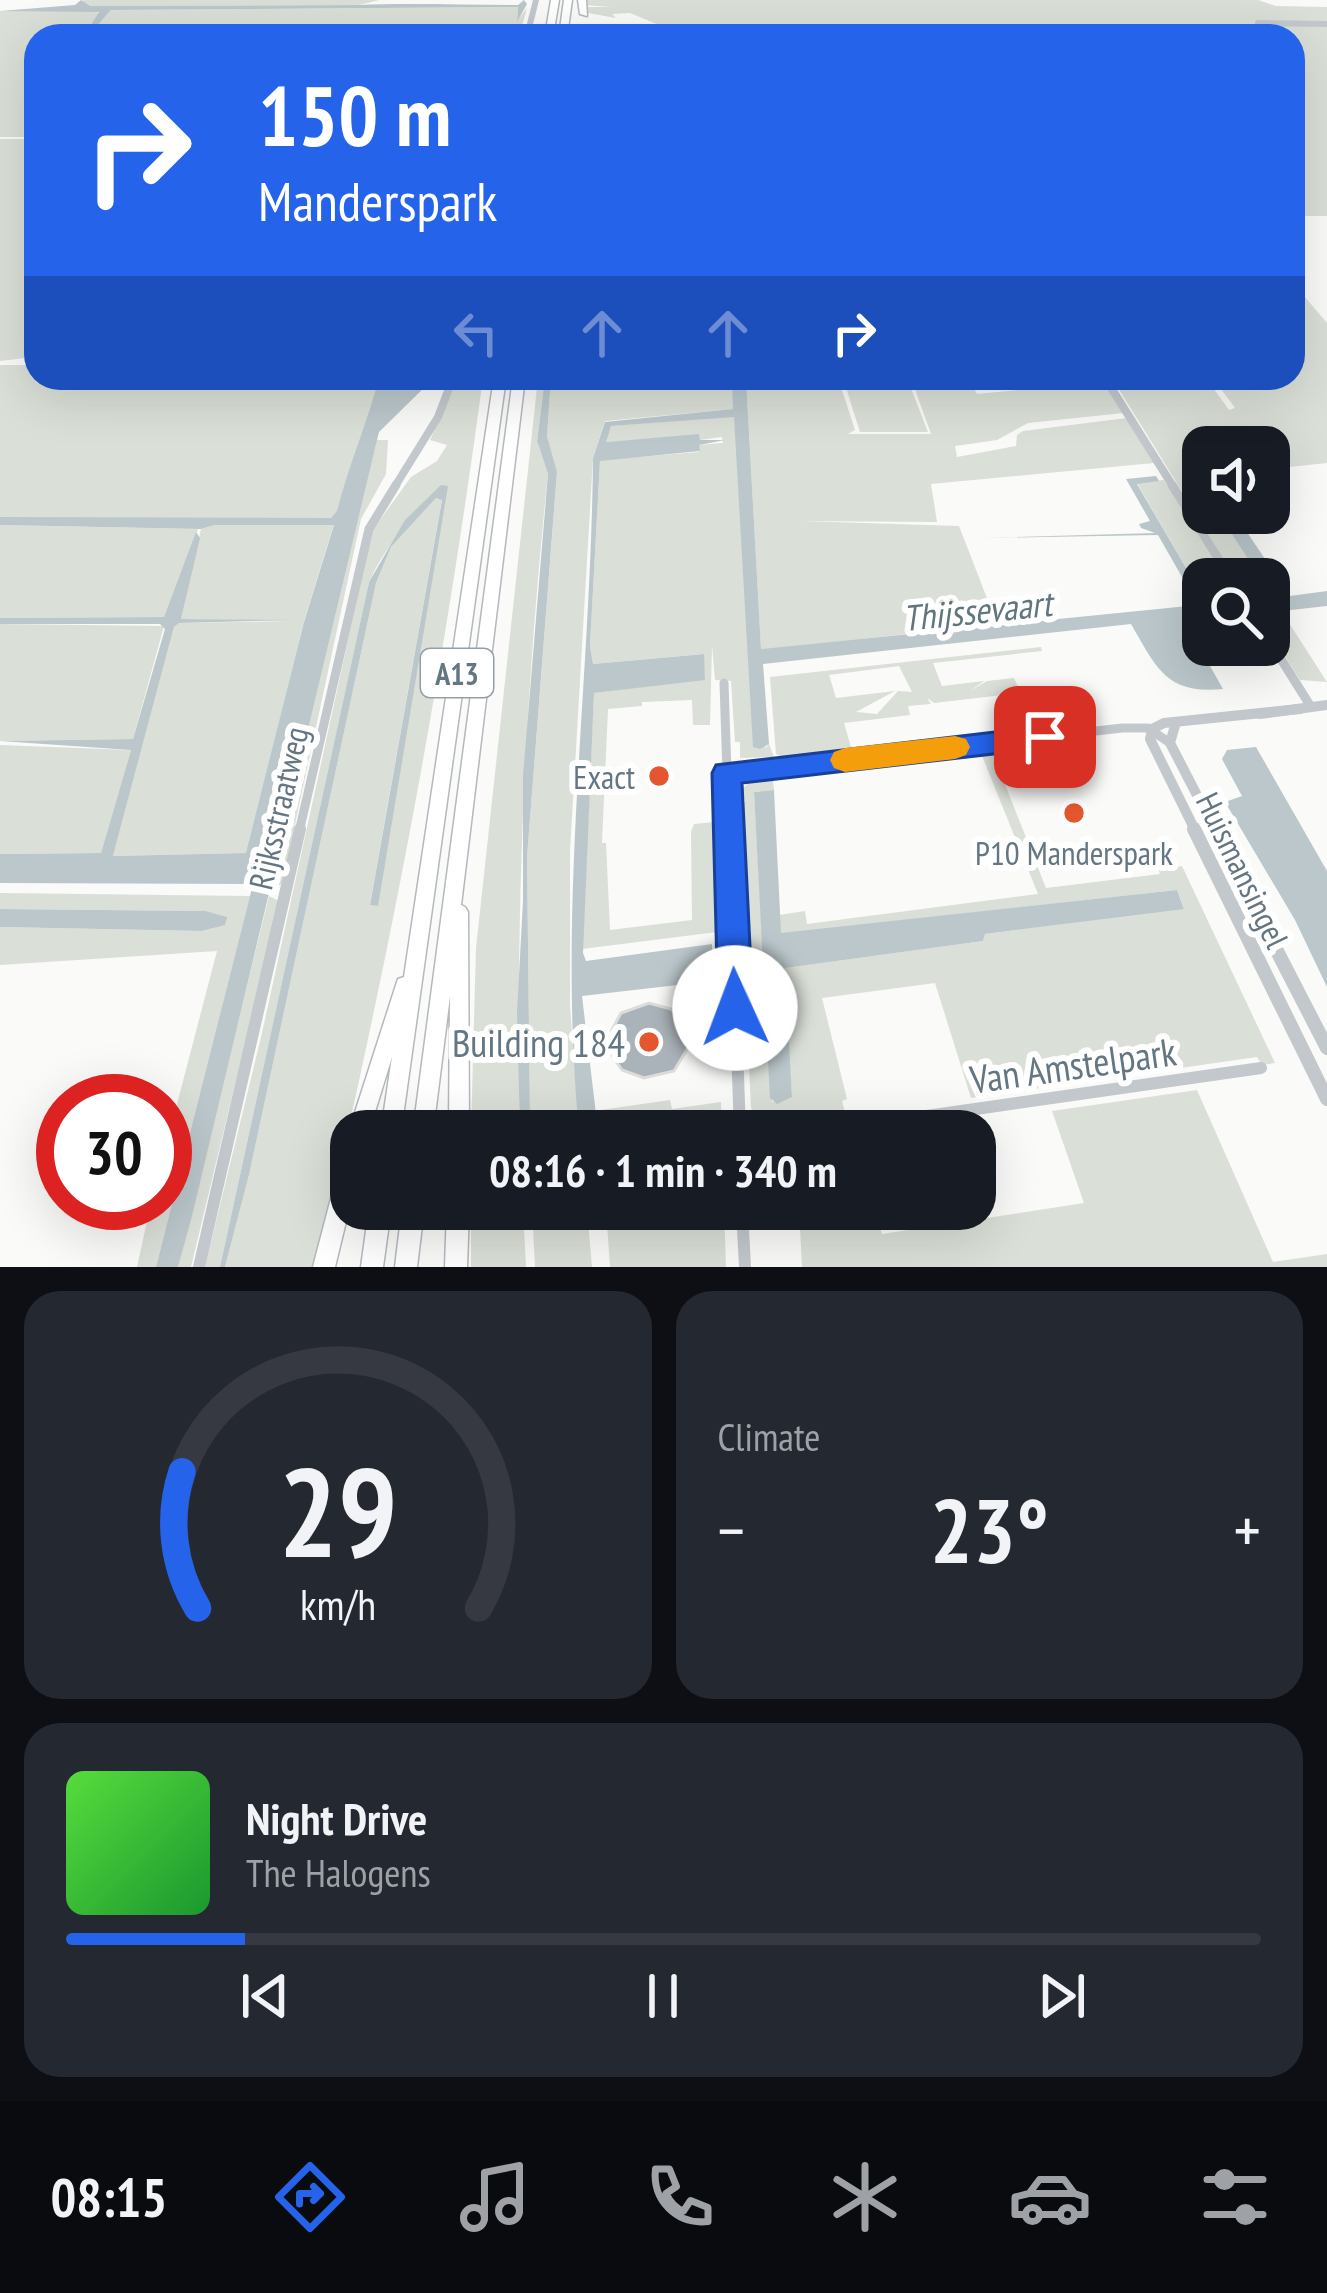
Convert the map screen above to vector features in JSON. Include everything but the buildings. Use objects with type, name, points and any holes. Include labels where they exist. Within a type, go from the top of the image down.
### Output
[{"type":"highway","points":[[551,24],[555,0]]},
{"type":"highway","points":[[548,24],[552,19]]},
{"type":"highway","name":"A13","points":[[394,1110],[498,390]]},
{"type":"highway","name":"A13","points":[[426,1110],[517,390]]},
{"type":"highway","name":"A13","points":[[459,851],[459,1110]]},
{"type":"highway","name":"A13","points":[[365,1110],[417,953]]},
{"type":"highway","points":[[324,1267],[333,1230]]},
{"type":"highway","points":[[372,1267],[377,1230]]},
{"type":"highway","points":[[406,1267],[410,1230]]},
{"type":"highway","points":[[456,1267],[457,1230]]},
{"type":"street","points":[[1258,23],[1327,24]]},
{"type":"street","name":"Rijksstraatweg","points":[[199,1267],[369,529],[433,427],[448,390]]},
{"type":"street","points":[[1114,390],[1219,558]]},
{"type":"street","points":[[1283,666],[1305,708]]},
{"type":"street","points":[[724,683],[739,1110]]},
{"type":"street","points":[[727,773],[1122,728],[1152,729],[1255,713],[1279,716],[1327,705]]},
{"type":"street","points":[[1152,729],[1170,743],[1176,722]]},
{"type":"street","name":"Huismansingel","points":[[1152,729],[1151,744],[1327,1099]]},
{"type":"street","name":"Huismansingel","points":[[1170,743],[1327,1048]]},
{"type":"street","name":"Van Amstelpark","points":[[968,1110],[1261,1068]]},
{"type":"street","points":[[743,1230],[745,1267]]},
{"type":"shaded area","points":[[81,0],[90,6],[518,5],[524,0],[527,4],[517,22],[518,7],[111,10],[99,24],[92,24],[99,12],[0,11],[75,5]]},
{"type":"shaded area","points":[[83,0],[379,0],[359,5],[90,6],[82,5]]},
{"type":"shaded area","points":[[583,0],[1258,0],[1276,6],[1327,7],[1327,216],[1305,216],[1305,24],[657,24],[630,13],[612,14],[616,18],[588,13],[584,7],[611,7],[584,5]]},
{"type":"shaded area","points":[[518,7],[517,21],[527,8],[522,24],[99,24],[111,10]]},
{"type":"shaded area","points":[[93,10],[100,14],[93,24],[24,24],[24,137],[0,137],[0,11]]},
{"type":"shaded area","points":[[0,139],[24,139],[24,358],[0,361]]},
{"type":"shaded area","points":[[1305,297],[1327,323],[1327,463],[1290,467],[1290,426],[1182,426],[1182,491],[1119,390],[1215,390],[1229,410],[1235,408],[1222,390],[1305,390]]},
{"type":"shaded area","points":[[0,365],[24,365],[24,390],[383,390],[341,520],[0,522]]},
{"type":"shaded area","points":[[375,390],[422,390],[379,432],[192,1216],[192,1125],[253,884],[0,883],[0,854],[101,853],[131,750],[0,741],[133,739],[165,629],[160,624],[0,624],[0,618],[164,617],[196,532],[200,538],[181,619],[293,620],[179,623],[174,627],[113,856],[246,853],[304,622],[334,525],[201,529],[0,525],[0,517],[331,518]]},
{"type":"shaded area","points":[[453,390],[481,390],[431,713],[366,1047],[352,1110],[330,1110],[330,1205],[316,1267],[225,1267],[249,1175],[376,583],[391,547],[436,498],[442,499],[370,904],[377,906],[447,486],[393,542],[369,582],[220,1267],[205,1267],[262,1033],[372,531],[411,477],[437,461],[447,445],[430,440]]},
{"type":"shaded area","points":[[537,390],[543,390],[537,441],[548,474],[523,802],[520,1110],[472,1110],[476,948]]},
{"type":"shaded area","points":[[543,390],[550,390],[547,436],[557,472],[527,857],[530,1110],[519,1110],[523,776],[548,474],[537,441]]},
{"type":"shaded area","points":[[550,390],[733,390],[734,409],[605,421],[593,458],[570,851],[570,1005],[578,1110],[530,1110],[527,857],[557,473],[547,436]]},
{"type":"shaded area","points":[[732,390],[747,390],[761,649],[1182,607],[1182,666],[1210,666],[1223,689],[1188,687],[1165,675],[1131,624],[763,664],[769,744],[753,747],[734,417],[611,426],[606,442],[699,434],[700,440],[725,440],[699,445],[700,451],[600,461],[590,646],[593,664],[704,654],[705,680],[594,693],[583,953],[586,961],[712,944],[712,981],[582,996],[596,1110],[578,1110],[573,879],[593,458],[605,422],[733,409]]},
{"type":"shaded area","points":[[747,390],[842,390],[855,430],[848,434],[931,434],[915,390],[975,390],[977,394],[1109,390],[1123,413],[1028,423],[997,440],[955,446],[957,457],[1016,446],[1017,435],[1023,431],[1127,418],[1154,463],[931,484],[937,522],[800,521],[959,526],[997,624],[761,650]]},
{"type":"shaded area","points":[[847,390],[912,390],[928,432],[860,432]]},
{"type":"shaded area","points":[[734,416],[765,748],[769,744],[774,757],[740,758],[731,681],[715,680],[712,645],[710,725],[693,725],[692,700],[608,709],[602,843],[606,843],[610,930],[692,920],[691,832],[694,824],[714,822],[717,932],[582,949],[594,693],[705,679],[703,654],[593,664],[590,646],[600,460],[699,452],[698,445],[723,443],[722,437],[700,440],[699,435],[605,442],[611,426]]},
{"type":"shaded area","points":[[377,440],[388,440],[386,474],[361,519],[282,884],[270,888]]},
{"type":"shaded area","points":[[1156,476],[1159,481],[1137,484],[1182,561],[1182,577],[1158,535],[981,538],[1155,533],[1141,528],[1139,524],[1150,521],[1126,479]]},
{"type":"shaded area","points":[[1164,480],[1182,509],[1182,534],[1197,534],[1212,558],[1182,561],[1137,483]]},
{"type":"shaded area","points":[[441,485],[448,486],[378,906],[370,905],[442,500],[436,498],[391,547],[376,583],[249,1175],[225,1267],[220,1267],[369,582],[405,520]]},
{"type":"shaded area","points":[[334,524],[304,621],[247,853],[113,856],[174,627],[179,623],[292,621],[181,619],[201,529]]},
{"type":"shaded area","points":[[0,525],[198,529],[164,617],[0,618]]},
{"type":"shaded area","points":[[1208,534],[1232,534],[1247,558],[1223,558]]},
{"type":"shaded area","points":[[1232,534],[1248,534],[1264,558],[1247,558]]},
{"type":"shaded area","points":[[1327,591],[1327,606],[1290,610],[1290,596]]},
{"type":"shaded area","points":[[0,624],[164,626],[133,739],[0,741]]},
{"type":"shaded area","points":[[1290,625],[1327,682],[1300,680],[1290,664]]},
{"type":"shaded area","points":[[1041,647],[1042,651],[933,663],[942,686],[984,681],[970,691],[987,681],[1014,678],[1021,693],[934,703],[927,698],[931,704],[908,706],[910,715],[844,723],[851,747],[924,739],[922,744],[787,759],[776,754],[770,677]],"holes":[[[899,666],[912,692],[898,691],[877,714],[856,712],[895,691],[836,698],[829,675]]]},
{"type":"shaded area","points":[[0,745],[131,750],[101,853],[0,854]]},
{"type":"shaded area","points":[[1256,747],[1327,871],[1327,987],[1295,920],[1225,802],[1242,796],[1222,759],[1227,750]]},
{"type":"shaded area","points":[[993,754],[1046,888],[1160,874],[1158,869],[1182,866],[1275,1063],[1262,1065],[1257,1057],[971,1098],[935,983],[822,998],[847,1099],[842,1101],[844,1110],[752,1110],[737,805],[745,802],[743,788],[748,783],[773,780],[774,790],[754,792],[772,1102],[792,1097],[784,968],[983,941],[985,934],[1184,908],[1177,890],[780,934],[779,915],[805,911],[807,924],[1038,894],[982,756]]},
{"type":"shaded area","points":[[774,790],[781,933],[1177,890],[1184,909],[985,934],[983,941],[785,968],[792,1097],[777,1104],[770,1098],[754,792]]},
{"type":"shaded area","points":[[0,893],[250,896],[192,1125],[192,1074],[185,1074],[217,951],[0,965],[0,927],[202,931],[224,925],[205,911],[0,909]]},
{"type":"shaded area","points":[[269,896],[279,901],[191,1267],[178,1267],[187,1230],[192,1230],[192,1210]]},
{"type":"shaded area","points":[[0,909],[205,911],[227,917],[225,925],[202,931],[0,927]]},
{"type":"shaded area","points":[[1197,1090],[1273,1262],[1327,1254],[1327,1267],[802,1267],[800,1230],[881,1230],[882,1234],[996,1230],[996,1217],[1084,1203],[1052,1111]]},
{"type":"shaded area","points":[[670,1100],[672,1109],[721,1102],[721,1110],[601,1110]]},
{"type":"shaded area","points":[[145,1230],[165,1230],[156,1267],[137,1267]]},
{"type":"shaded area","points":[[165,1230],[188,1230],[178,1267],[156,1267]]},
{"type":"shaded area","points":[[471,1230],[524,1230],[526,1267],[471,1267]]},
{"type":"shaded area","points":[[533,1230],[589,1230],[592,1267],[535,1267]]},
{"type":"shaded area","points":[[607,1230],[725,1230],[726,1267],[610,1267]]},
{"type":"slow traffic","points":[[845,760],[955,747]]},
{"type":"place","name":"Exact","points":[[659,776]]},
{"type":"place","name":"P10 Manderspark","points":[[1074,813]]},
{"type":"place","name":"Building 184","points":[[649,1042]]},
{"type":"route","points":[[735,1008],[727,773],[1045,737]]},
{"type":"water label","name":"Thijssevaart","points":[[977,610]]}]
